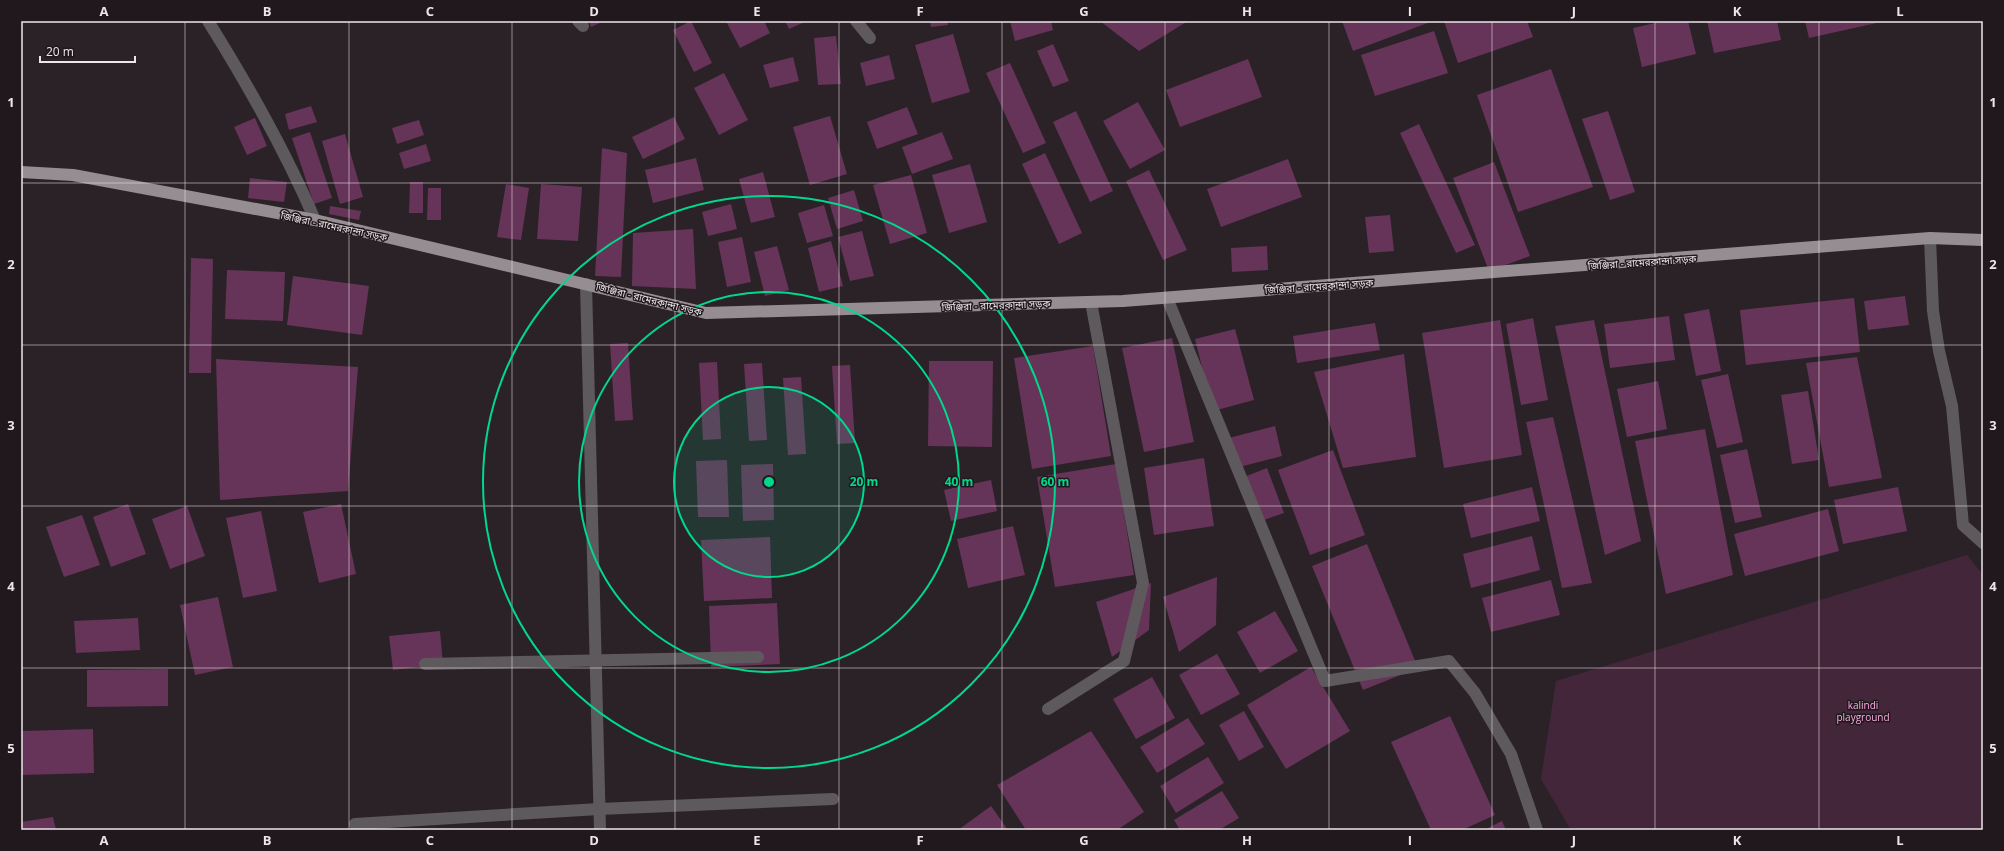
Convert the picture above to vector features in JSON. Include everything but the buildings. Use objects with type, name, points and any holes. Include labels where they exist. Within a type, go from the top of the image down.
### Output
[{"type":"main road","name":"জিঞ্জিরা - রামেরকান্দা সড়ক","points":[[21,172],[73,175],[315,220],[706,313],[1091,302],[1167,298],[1930,238],[1983,240]]},
{"type":"street","points":[[208,21],[246,82],[295,175],[315,220]]},
{"type":"street","points":[[856,21],[870,38]]},
{"type":"street","points":[[1930,238],[1933,312],[1939,350],[1952,406],[1963,524],[1983,543]]},
{"type":"street","points":[[586,284],[600,830]]},
{"type":"street","points":[[1167,298],[1325,681],[1450,661],[1475,693],[1511,754],[1538,830]]},
{"type":"street","points":[[1048,709],[1124,661],[1143,582],[1091,302]]},
{"type":"street","points":[[425,664],[595,662],[758,657]]},
{"type":"street","points":[[355,824],[599,809],[833,799]]},
{"type":"green space","name":"kalindi playground","points":[[1967,555],[1983,575],[1983,830],[1571,830],[1541,779],[1556,681]]}]
